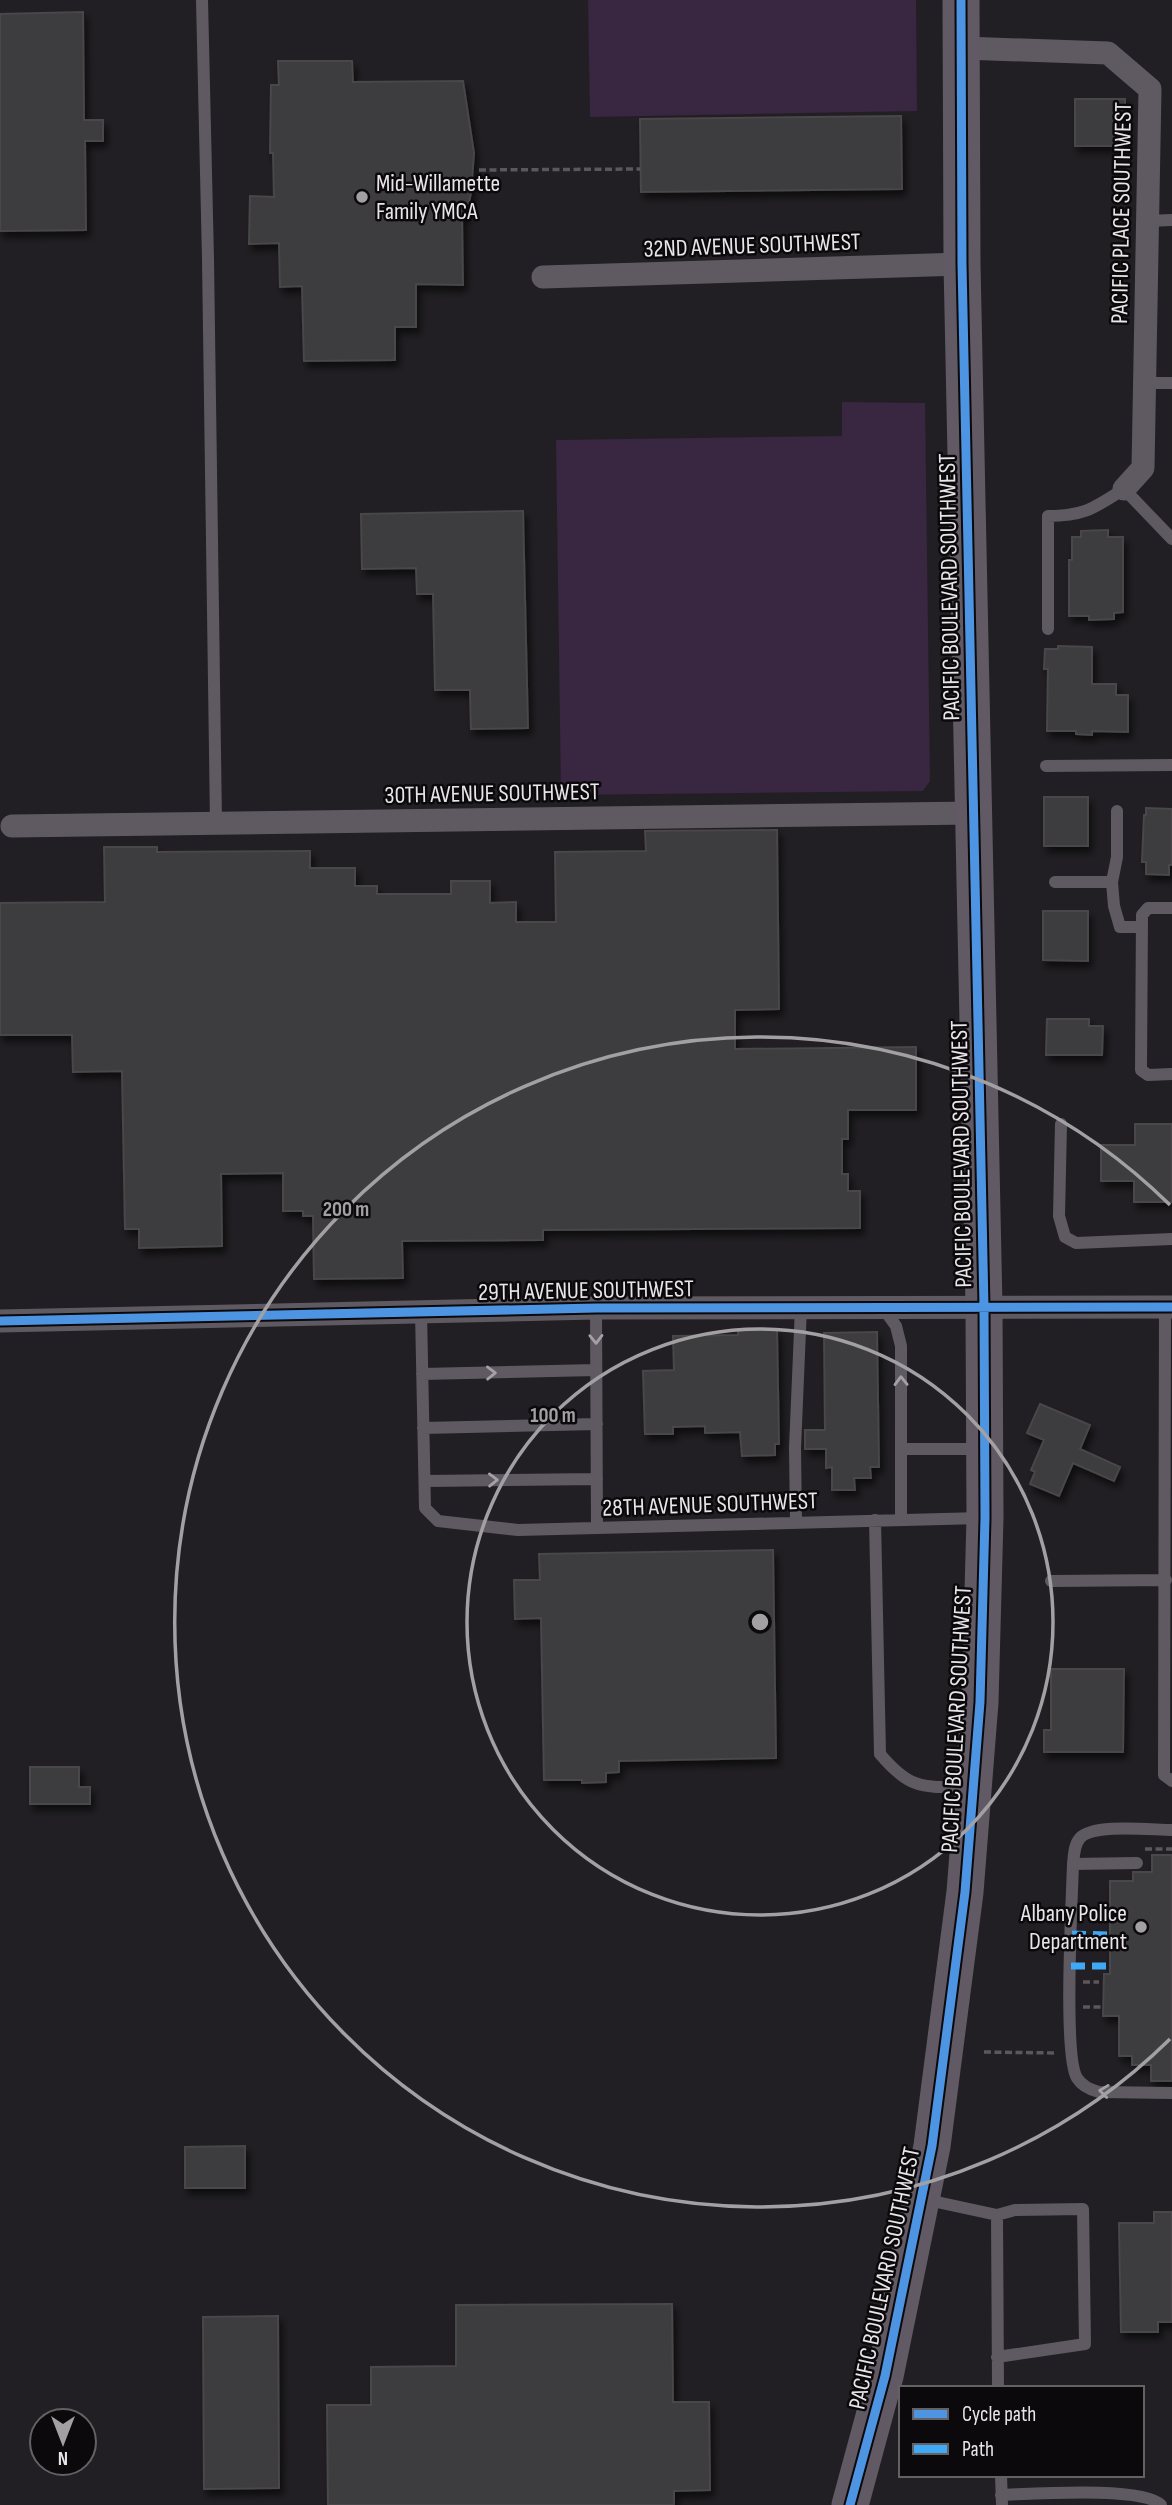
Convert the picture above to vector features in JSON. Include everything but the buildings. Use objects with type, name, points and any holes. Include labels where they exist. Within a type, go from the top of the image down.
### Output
[{"type":"main road","name":"PACIFIC BOULEVARD SOUTHWEST","points":[[850,2505],[885,2376],[932,2146],[955,1980],[980,1702],[985,1518],[984,1307],[962,264],[961,0]]},
{"type":"street","name":"PACIFIC PLACE SOUTHWEST","points":[[963,48],[1108,53],[1150,89],[1143,468],[1124,489]]},
{"type":"street","name":"32ND AVENUE SOUTHWEST","points":[[543,277],[962,264]]},
{"type":"street","name":"30TH AVENUE SOUTHWEST","points":[[12,826],[973,813]]},
{"type":"street","name":"29TH AVENUE SOUTHWEST","points":[[0,1321],[596,1308],[1169,1306]]},
{"type":"lane","points":[[202,0],[216,823]]},
{"type":"lane","points":[[1147,221],[1172,220]]},
{"type":"lane","points":[[1144,383],[1172,383]]},
{"type":"lane","points":[[1048,629],[1048,516],[1072,516],[1090,511],[1124,489],[1172,539]]},
{"type":"lane","points":[[1046,766],[1172,765]]},
{"type":"lane","points":[[1117,811],[1117,857],[1112,882],[1114,906],[1120,927],[1142,927]]},
{"type":"lane","points":[[1055,882],[1112,882]]},
{"type":"lane","points":[[1172,908],[1148,908],[1142,915],[1141,1070],[1148,1075],[1172,1074]]},
{"type":"lane","points":[[1061,1124],[1059,1216],[1065,1237],[1076,1243],[1172,1239]]},
{"type":"lane","points":[[1169,1306],[1164,1775],[1172,1781]]},
{"type":"lane","points":[[796,1522],[795,1448],[801,1307]]},
{"type":"lane","points":[[882,1307],[896,1326],[901,1346],[901,1520]]},
{"type":"lane","points":[[596,1308],[597,1528]]},
{"type":"lane","points":[[421,1312],[425,1481],[597,1479]]},
{"type":"lane","points":[[422,1374],[596,1370]]},
{"type":"lane","points":[[424,1428],[597,1424]]},
{"type":"lane","points":[[902,1450],[984,1448]]},
{"type":"lane","name":"28TH AVENUE SOUTHWEST","points":[[425,1481],[425,1508],[438,1521],[519,1530],[985,1518]]},
{"type":"lane","points":[[875,1520],[880,1754],[894,1771],[921,1787],[973,1787]]},
{"type":"lane","points":[[1051,1581],[1166,1580]]},
{"type":"lane","points":[[1172,1830],[1090,1831],[1081,1837],[1074,1850],[1071,2031],[1077,2078],[1088,2089],[1100,2092],[1172,2093]]},
{"type":"lane","points":[[1073,1864],[1137,1863]]},
{"type":"lane","points":[[922,2199],[997,2215],[1015,2210],[1083,2209],[1085,2344],[997,2357]]},
{"type":"lane","points":[[997,2215],[998,2386]]},
{"type":"lane","points":[[1001,2477],[1001,2500],[1131,2494],[1156,2500],[1161,2505]]},
{"type":"path","points":[[479,170],[640,169]]},
{"type":"path","points":[[984,2052],[1062,2053]]},
{"type":"shaded area","points":[[588,0],[916,0],[917,111],[590,117]]},
{"type":"shaded area","points":[[842,402],[925,403],[930,781],[923,791],[561,795],[556,440],[842,436]]},
{"type":"marked path","points":[[1072,1934],[1108,1935]]},
{"type":"marked path","points":[[1071,1966],[1108,1966]]},
{"type":"cycle path","points":[[850,2505],[885,2376],[932,2146],[965,1892],[980,1702],[985,1518],[984,1307],[962,264],[961,0]]},
{"type":"cycle path","points":[[0,1321],[596,1308],[1172,1307]]},
{"type":"place","name":"Mid-Willamette Family YMCA","points":[[362,197]]},
{"type":"place","name":"Albany Police Department","points":[[1141,1927]]}]
